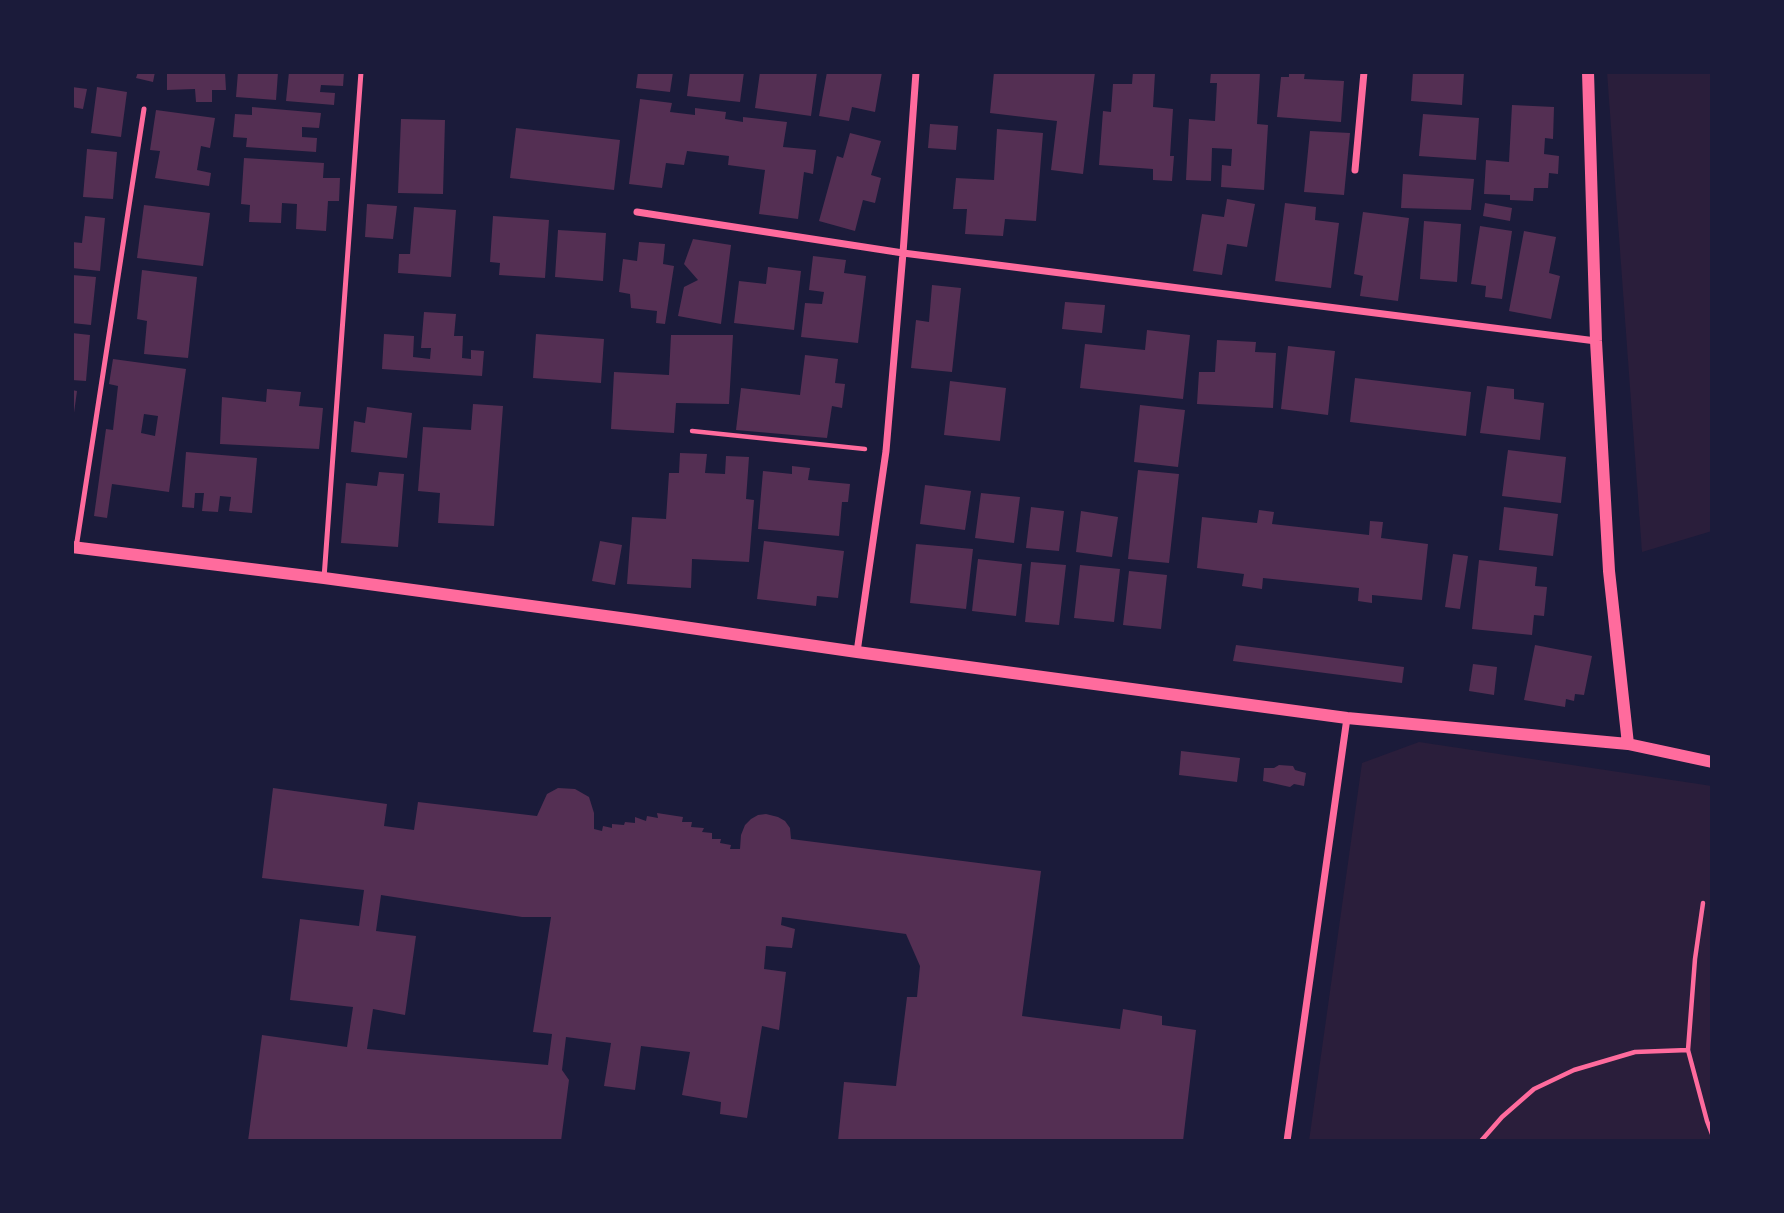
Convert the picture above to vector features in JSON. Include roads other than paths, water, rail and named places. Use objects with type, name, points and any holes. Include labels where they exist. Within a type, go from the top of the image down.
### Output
[{"type":"street","points":[[857,652],[886,451],[916,72]]},
{"type":"street","points":[[1355,170],[1364,72]]},
{"type":"street","points":[[1588,72],[1596,341],[1609,571],[1628,744]]},
{"type":"street","points":[[637,212],[903,253],[1596,341]]},
{"type":"street","points":[[74,547],[324,578],[1347,718],[1628,744],[1712,762]]},
{"type":"street","points":[[1287,1141],[1347,718]]},
{"type":"lane","points":[[324,578],[361,72]]},
{"type":"lane","points":[[74,547],[144,109]]}]
